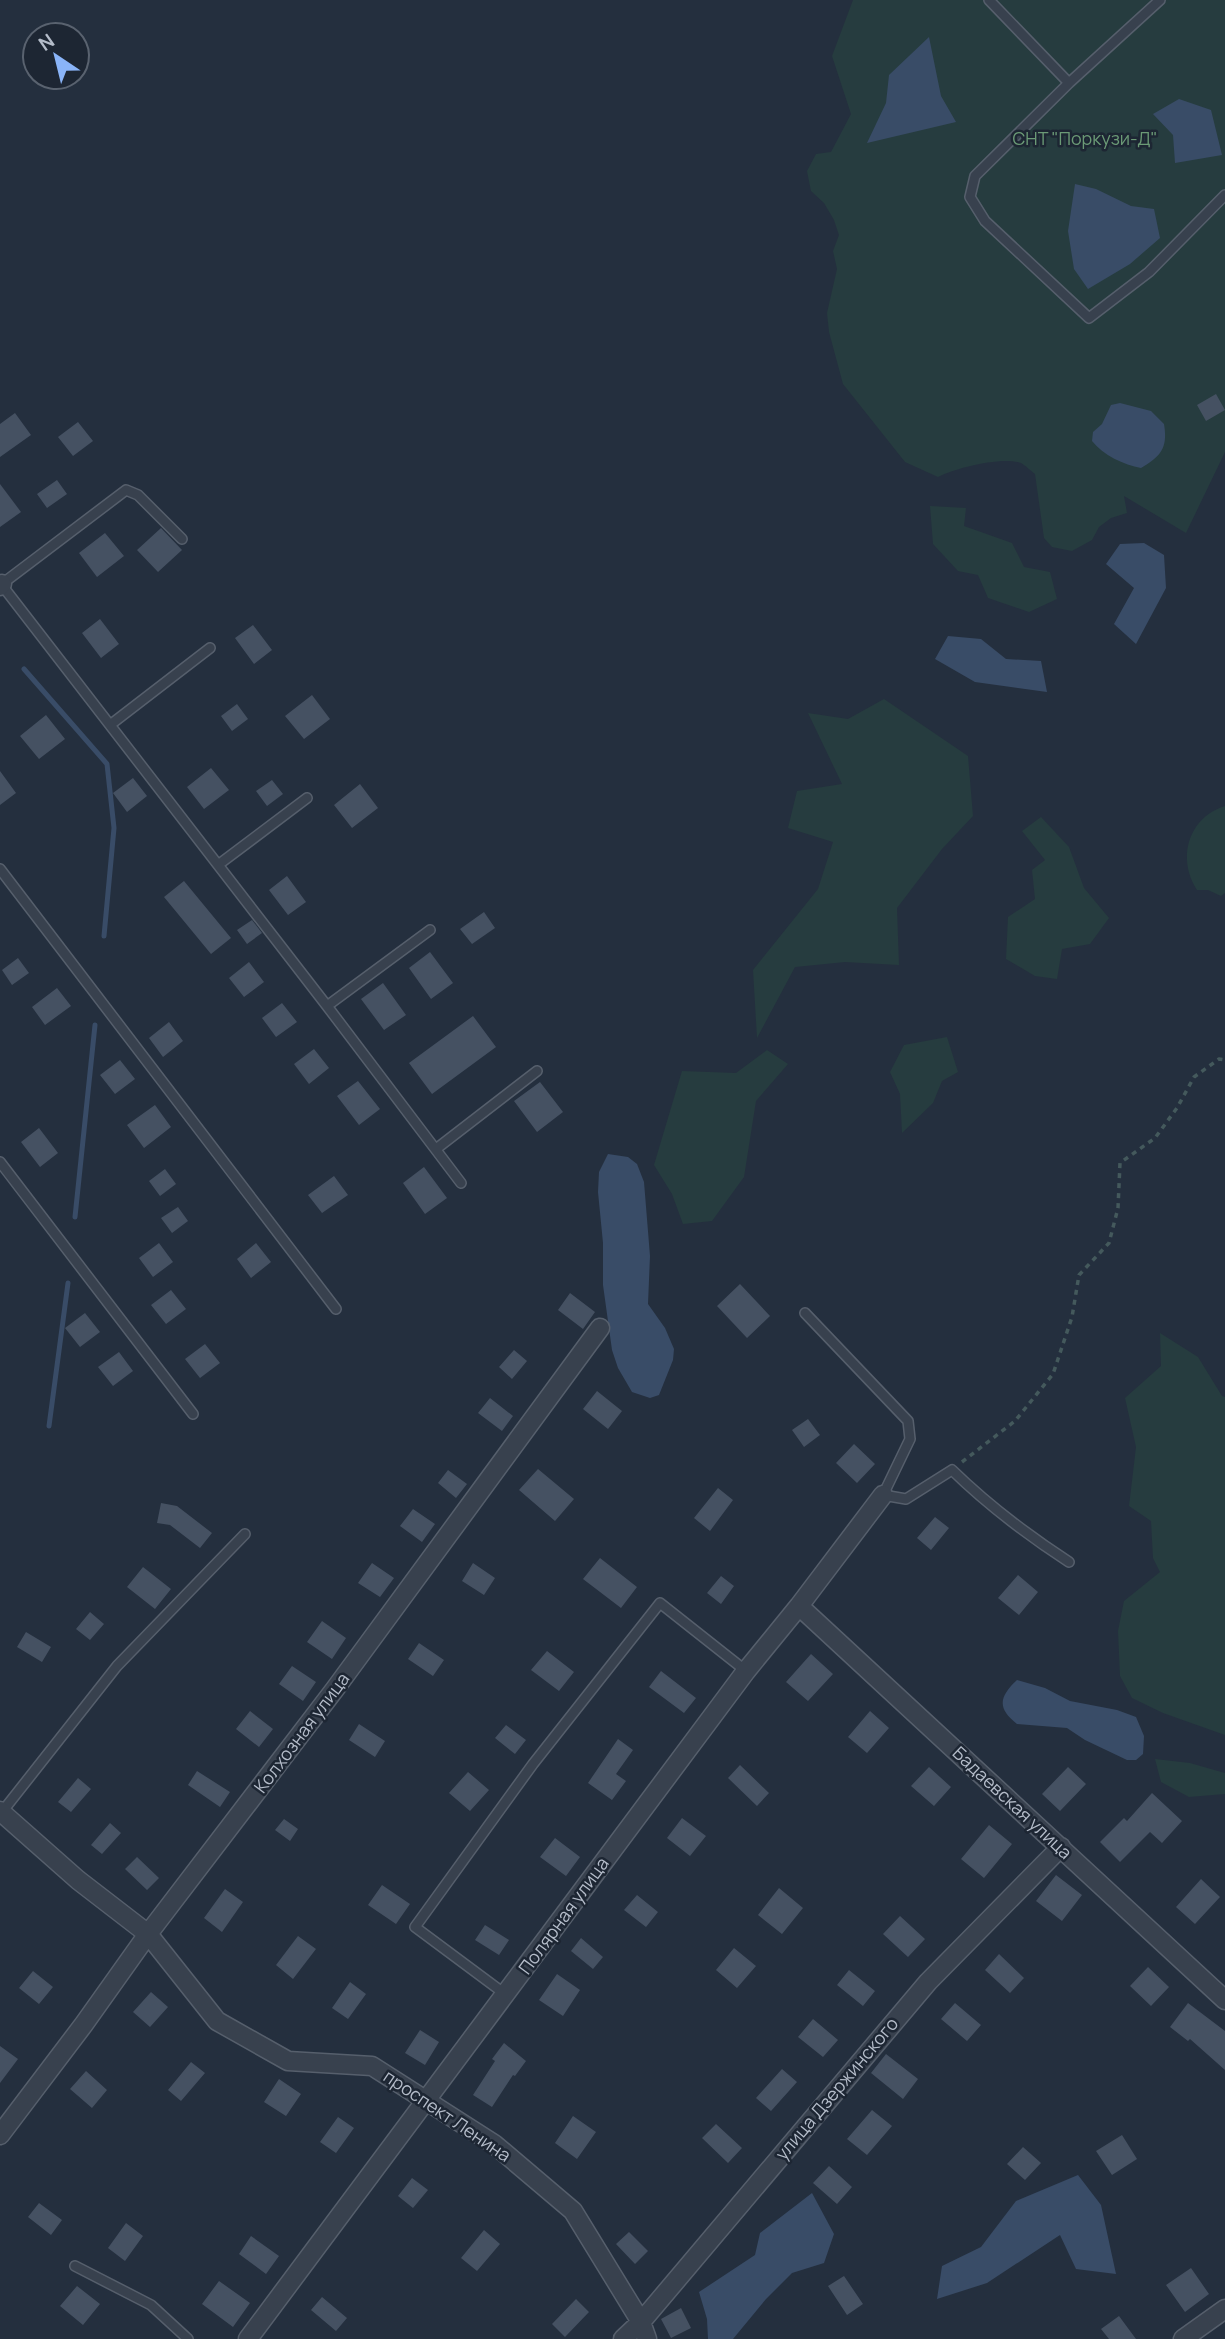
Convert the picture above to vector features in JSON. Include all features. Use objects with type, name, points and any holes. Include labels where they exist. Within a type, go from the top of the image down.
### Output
[{"type":"street","name":"Колхозная улица","points":[[0,2135],[148,1934],[335,1689],[600,1328]]},
{"type":"street","name":"Полярная улица","points":[[248,2339],[746,1671],[883,1495]]},
{"type":"street","name":"Бадаевская улица","points":[[799,1606],[1225,2000]]},
{"type":"street","name":"проспект Ленина","points":[[1,1811],[78,1880],[148,1934],[217,2021],[288,2061],[372,2066],[494,2144],[573,2211],[641,2322],[648,2339]]},
{"type":"street","name":"улица Дзержинского","points":[[623,2339],[641,2322],[928,1982],[1061,1847]]},
{"type":"street","points":[[1183,2339],[1225,2309]]},
{"type":"lane","points":[[989,0],[1069,83]]},
{"type":"lane","points":[[1160,0],[1069,83],[975,176],[970,197],[985,221],[1089,318],[1149,272],[1225,195]]},
{"type":"lane","points":[[182,539],[138,495],[127,490],[1,584],[461,1184]]},
{"type":"lane","points":[[110,725],[210,648]]},
{"type":"lane","points":[[218,865],[307,798]]},
{"type":"lane","points":[[0,869],[335,1309]]},
{"type":"lane","points":[[327,1006],[430,930]]},
{"type":"lane","points":[[436,1149],[537,1071]]},
{"type":"lane","points":[[0,1162],[193,1414]]},
{"type":"lane","points":[[805,1312],[908,1421],[910,1439],[883,1495],[906,1499],[952,1470],[984,1502],[1069,1562]]},
{"type":"lane","points":[[1,1811],[117,1666],[245,1534]]},
{"type":"lane","points":[[506,1995],[415,1927],[533,1764],[660,1603],[746,1671]]},
{"type":"lane","points":[[75,2266],[150,2305],[188,2339]]},
{"type":"path","points":[[952,1470],[1015,1421],[1053,1374],[1072,1317],[1079,1275],[1109,1243],[1118,1208],[1120,1163],[1154,1138],[1177,1108],[1194,1077],[1219,1059],[1225,1060]]},
{"type":"green space","name":"СНТ \"Поркузи-Д\"","points":[[853,0],[1225,0],[1225,452],[1186,533],[1124,496],[1127,513],[1111,518],[1099,527],[1092,540],[1072,551],[1052,547],[1044,538],[1035,474],[1024,465],[1013,461],[991,462],[955,470],[938,477],[905,462],[843,384],[829,332],[827,313],[837,269],[833,251],[839,235],[824,203],[811,191],[807,171],[816,154],[831,152],[851,114],[832,56]]},
{"type":"green space","points":[[930,506],[966,508],[964,526],[1012,543],[1024,567],[1050,572],[1057,599],[1029,612],[988,598],[978,575],[958,571],[933,544]]},
{"type":"green space","points":[[884,699],[968,756],[973,816],[942,849],[897,908],[899,965],[845,962],[795,967],[757,1038],[753,970],[818,889],[833,842],[788,828],[797,791],[842,784],[808,713],[848,719]]},
{"type":"green space","points":[[1225,806],[1225,893],[1221,896],[1208,890],[1197,890],[1187,865],[1187,852],[1195,829],[1202,819]]},
{"type":"green space","points":[[1041,817],[1069,847],[1084,888],[1109,918],[1090,944],[1062,949],[1057,979],[1035,976],[1006,959],[1008,917],[1035,899],[1032,870],[1045,860],[1022,831]]},
{"type":"green space","points":[[947,1037],[958,1072],[942,1081],[933,1103],[902,1133],[900,1094],[890,1072],[904,1045]]},
{"type":"green space","points":[[767,1050],[788,1064],[756,1101],[744,1177],[712,1221],[683,1224],[672,1194],[654,1165],[682,1071],[736,1073]]},
{"type":"green space","points":[[1160,1333],[1198,1357],[1225,1397],[1225,1735],[1163,1713],[1132,1698],[1120,1676],[1118,1631],[1124,1601],[1160,1572],[1153,1558],[1151,1521],[1129,1506],[1136,1447],[1125,1398],[1161,1366]]},
{"type":"green space","points":[[1155,1759],[1190,1763],[1225,1773],[1225,1794],[1189,1797],[1161,1782]]},
{"type":"water","points":[[929,37],[941,96],[956,122],[867,143],[886,103],[889,75]]},
{"type":"water","points":[[1179,99],[1211,110],[1222,155],[1175,163],[1173,135],[1153,114]]},
{"type":"water","points":[[1075,184],[1096,189],[1131,206],[1154,209],[1160,238],[1130,264],[1088,289],[1074,269],[1068,231]]},
{"type":"water","points":[[1120,403],[1151,411],[1164,424],[1165,439],[1162,450],[1141,468],[1114,459],[1092,441],[1093,432],[1102,424],[1111,405]]},
{"type":"water","points":[[1144,543],[1164,555],[1166,588],[1136,644],[1114,624],[1134,588],[1106,564],[1120,544]]},
{"type":"water","points":[[948,636],[981,639],[1006,659],[1041,661],[1047,692],[975,682],[935,659]]},
{"type":"water","points":[[608,1154],[628,1157],[637,1164],[644,1182],[650,1256],[648,1304],[665,1328],[674,1349],[673,1360],[659,1395],[650,1398],[632,1392],[618,1368],[612,1350],[603,1285],[603,1243],[598,1192],[599,1172]]},
{"type":"water","points":[[1017,1680],[1045,1688],[1070,1701],[1117,1710],[1136,1717],[1144,1736],[1143,1754],[1136,1760],[1127,1760],[1085,1740],[1067,1728],[1017,1724],[1006,1713],[1003,1702],[1007,1691]]},
{"type":"water","points":[[1078,2175],[1101,2205],[1116,2274],[1076,2269],[1060,2235],[987,2283],[937,2299],[942,2266],[981,2247],[1016,2201]]},
{"type":"water","points":[[812,2193],[834,2234],[824,2263],[792,2273],[733,2339],[708,2339],[707,2319],[699,2292],[755,2255],[760,2233]]},
{"type":"building","points":[[1216,394],[1225,410],[1206,421],[1197,405]]},
{"type":"building","points":[[15,413],[31,435],[0,457],[0,424]]},
{"type":"building","points":[[78,422],[93,441],[73,456],[58,437]]},
{"type":"building","points":[[57,480],[67,494],[47,508],[37,494]]},
{"type":"building","points":[[0,484],[21,512],[0,527]]},
{"type":"building","points":[[161,528],[182,550],[158,572],[137,550]]},
{"type":"building","points":[[105,533],[124,556],[97,577],[79,553]]},
{"type":"building","points":[[100,619],[119,644],[101,658],[82,633]]},
{"type":"building","points":[[253,625],[272,650],[254,664],[235,638]]},
{"type":"building","points":[[312,695],[330,719],[304,739],[285,716]]},
{"type":"building","points":[[237,704],[248,719],[232,731],[221,716]]},
{"type":"building","points":[[46,715],[65,739],[39,759],[20,736]]},
{"type":"building","points":[[211,768],[229,790],[204,809],[187,787]]},
{"type":"building","points":[[0,771],[16,793],[0,805]]},
{"type":"building","points":[[133,778],[147,796],[127,812],[113,793]]},
{"type":"building","points":[[272,780],[283,794],[267,806],[256,791]]},
{"type":"building","points":[[360,784],[378,808],[352,828],[334,805]]},
{"type":"building","points":[[287,876],[306,902],[288,915],[269,890]]},
{"type":"building","points":[[184,881],[231,938],[211,954],[164,897]]},
{"type":"building","points":[[484,912],[495,928],[472,944],[460,929]]},
{"type":"building","points":[[252,920],[262,933],[247,944],[237,930]]},
{"type":"building","points":[[430,952],[453,983],[431,999],[409,968]]},
{"type":"building","points":[[18,958],[29,973],[12,985],[2,970]]},
{"type":"building","points":[[249,962],[264,982],[244,997],[229,978]]},
{"type":"building","points":[[383,983],[406,1015],[384,1030],[361,999]]},
{"type":"building","points":[[57,988],[71,1006],[45,1025],[32,1007]]},
{"type":"building","points":[[282,1003],[297,1022],[276,1037],[262,1018]]},
{"type":"building","points":[[473,1016],[496,1047],[432,1094],[409,1063]]},
{"type":"building","points":[[169,1022],[183,1041],[163,1057],[149,1038]]},
{"type":"building","points":[[314,1049],[329,1068],[309,1084],[294,1064]]},
{"type":"building","points":[[120,1060],[135,1079],[115,1094],[100,1075]]},
{"type":"building","points":[[358,1081],[380,1109],[359,1125],[337,1096]]},
{"type":"building","points":[[540,1082],[563,1112],[537,1132],[514,1101]]},
{"type":"building","points":[[155,1105],[171,1127],[144,1148],[127,1125]]},
{"type":"building","points":[[39,1128],[58,1153],[40,1167],[21,1142]]},
{"type":"building","points":[[424,1167],[447,1198],[425,1214],[403,1183]]},
{"type":"building","points":[[165,1169],[176,1184],[160,1196],[149,1181]]},
{"type":"building","points":[[334,1176],[348,1195],[322,1213],[308,1195]]},
{"type":"building","points":[[178,1207],[188,1221],[172,1233],[161,1218]]},
{"type":"building","points":[[159,1243],[173,1262],[153,1277],[139,1258]]},
{"type":"building","points":[[256,1243],[271,1262],[251,1278],[237,1259]]},
{"type":"building","points":[[740,1284],[770,1316],[747,1338],[717,1306]]},
{"type":"building","points":[[171,1290],[186,1309],[166,1324],[151,1305]]},
{"type":"building","points":[[570,1293],[595,1312],[583,1329],[558,1310]]},
{"type":"building","points":[[85,1313],[100,1332],[80,1347],[65,1328]]},
{"type":"building","points":[[205,1344],[220,1363],[200,1378],[185,1359]]},
{"type":"building","points":[[514,1350],[527,1361],[512,1379],[499,1367]]},
{"type":"building","points":[[119,1352],[133,1371],[113,1386],[98,1367]]},
{"type":"building","points":[[597,1391],[622,1411],[608,1429],[583,1409]]},
{"type":"building","points":[[490,1398],[513,1416],[502,1431],[478,1413]]},
{"type":"building","points":[[808,1419],[820,1435],[804,1447],[792,1430]]},
{"type":"building","points":[[854,1444],[875,1464],[857,1483],[836,1463]]},
{"type":"building","points":[[538,1469],[574,1499],[555,1521],[519,1490]]},
{"type":"building","points":[[448,1470],[467,1484],[456,1498],[438,1483]]},
{"type":"building","points":[[718,1488],[733,1500],[710,1531],[694,1518]]},
{"type":"building","points":[[161,1503],[177,1506],[212,1533],[200,1548],[170,1525],[157,1523]]},
{"type":"building","points":[[413,1509],[435,1524],[422,1542],[400,1526]]},
{"type":"building","points":[[935,1517],[949,1528],[931,1550],[917,1538]]},
{"type":"building","points":[[600,1558],[637,1587],[621,1608],[583,1579]]},
{"type":"building","points":[[372,1563],[394,1578],[380,1597],[358,1583]]},
{"type":"building","points":[[473,1563],[495,1578],[484,1595],[462,1581]]},
{"type":"building","points":[[143,1567],[171,1589],[155,1609],[127,1587]]},
{"type":"building","points":[[1018,1575],[1038,1592],[1019,1615],[998,1598]]},
{"type":"building","points":[[721,1576],[734,1586],[721,1604],[707,1593]]},
{"type":"building","points":[[90,1612],[104,1624],[90,1640],[76,1629]]},
{"type":"building","points":[[322,1621],[346,1638],[332,1659],[307,1642]]},
{"type":"building","points":[[26,1632],[51,1647],[42,1662],[17,1647]]},
{"type":"building","points":[[419,1643],[444,1660],[433,1676],[408,1659]]},
{"type":"building","points":[[547,1651],[574,1672],[559,1691],[531,1670]]},
{"type":"building","points":[[811,1654],[833,1674],[808,1701],[786,1682]]},
{"type":"building","points":[[292,1666],[316,1682],[303,1701],[279,1684]]},
{"type":"building","points":[[661,1671],[696,1698],[684,1713],[649,1687]]},
{"type":"building","points":[[250,1711],[273,1729],[259,1747],[236,1729]]},
{"type":"building","points":[[870,1711],[889,1728],[867,1753],[848,1737]]},
{"type":"building","points":[[359,1724],[385,1741],[375,1757],[349,1740]]},
{"type":"building","points":[[506,1725],[526,1740],[515,1754],[495,1738]]},
{"type":"building","points":[[618,1739],[633,1750],[616,1774],[626,1781],[612,1800],[588,1783]]},
{"type":"building","points":[[740,1765],[769,1793],[757,1806],[728,1778]]},
{"type":"building","points":[[929,1767],[951,1787],[934,1806],[911,1786]]},
{"type":"building","points":[[1068,1767],[1086,1784],[1060,1811],[1042,1794]]},
{"type":"building","points":[[197,1771],[230,1792],[220,1807],[188,1785]]},
{"type":"building","points":[[468,1772],[489,1790],[470,1811],[449,1793]]},
{"type":"building","points":[[78,1778],[91,1789],[71,1812],[58,1802]]},
{"type":"building","points":[[1152,1793],[1182,1821],[1162,1843],[1150,1832],[1120,1862],[1100,1842],[1124,1818],[1127,1821]]},
{"type":"building","points":[[682,1818],[706,1836],[690,1856],[667,1838]]},
{"type":"building","points":[[284,1819],[298,1829],[290,1841],[275,1830]]},
{"type":"building","points":[[110,1823],[121,1833],[102,1854],[91,1845]]},
{"type":"building","points":[[989,1825],[1012,1844],[984,1878],[961,1859]]},
{"type":"building","points":[[555,1838],[580,1857],[566,1876],[540,1857]]},
{"type":"building","points":[[137,1857],[159,1878],[147,1890],[125,1869]]},
{"type":"building","points":[[1056,1875],[1082,1895],[1062,1921],[1036,1901]]},
{"type":"building","points":[[1201,1879],[1220,1897],[1195,1924],[1176,1907]]},
{"type":"building","points":[[382,1885],[410,1904],[396,1924],[368,1905]]},
{"type":"building","points":[[779,1888],[803,1908],[782,1934],[758,1915]]},
{"type":"building","points":[[225,1889],[243,1902],[222,1932],[204,1918]]},
{"type":"building","points":[[637,1895],[658,1912],[646,1927],[624,1910]]},
{"type":"building","points":[[900,1916],[925,1939],[908,1957],[883,1934]]},
{"type":"building","points":[[485,1925],[509,1940],[499,1955],[475,1940]]},
{"type":"building","points":[[298,1936],[316,1949],[293,1979],[276,1965]]},
{"type":"building","points":[[581,1938],[603,1957],[593,1969],[571,1951]]},
{"type":"building","points":[[734,1948],[756,1966],[737,1988],[716,1970]]},
{"type":"building","points":[[999,1954],[1024,1978],[1010,1993],[985,1970]]},
{"type":"building","points":[[1148,1967],[1169,1987],[1151,2006],[1130,1986]]},
{"type":"building","points":[[849,1970],[875,1991],[863,2006],[837,1985]]},
{"type":"building","points":[[33,1971],[53,1987],[39,2004],[19,1988]]},
{"type":"building","points":[[557,1974],[580,1990],[563,2016],[539,2000]]},
{"type":"building","points":[[350,1982],[366,1994],[348,2019],[332,2008]]},
{"type":"building","points":[[151,1992],[168,2007],[150,2027],[133,2012]]},
{"type":"building","points":[[955,2003],[981,2025],[967,2041],[941,2019]]},
{"type":"building","points":[[1188,2003],[1225,2031],[1225,2070],[1190,2039],[1188,2041],[1170,2027]]},
{"type":"building","points":[[813,2019],[838,2040],[823,2057],[798,2037]]},
{"type":"building","points":[[420,2030],[439,2042],[425,2065],[405,2053]]},
{"type":"building","points":[[504,2043],[526,2061],[515,2076],[513,2075],[492,2107],[473,2095],[495,2061],[492,2059]]},
{"type":"building","points":[[0,2046],[18,2059],[0,2083]]},
{"type":"building","points":[[886,2054],[918,2079],[903,2099],[871,2073]]},
{"type":"building","points":[[191,2062],[205,2073],[181,2101],[168,2090]]},
{"type":"building","points":[[782,2069],[797,2082],[771,2111],[756,2098]]},
{"type":"building","points":[[86,2071],[107,2090],[92,2108],[70,2089]]},
{"type":"building","points":[[279,2079],[301,2094],[286,2116],[264,2102]]},
{"type":"building","points":[[872,2110],[892,2126],[867,2155],[847,2139]]},
{"type":"building","points":[[573,2116],[596,2132],[577,2159],[555,2143]]},
{"type":"building","points":[[338,2117],[354,2128],[336,2153],[320,2142]]},
{"type":"building","points":[[716,2124],[742,2148],[728,2163],[702,2138]]},
{"type":"building","points":[[1122,2135],[1137,2159],[1112,2175],[1096,2151]]},
{"type":"building","points":[[1023,2147],[1041,2163],[1025,2180],[1007,2164]]},
{"type":"building","points":[[829,2166],[852,2187],[837,2204],[813,2183]]},
{"type":"building","points":[[412,2178],[428,2190],[413,2208],[398,2196]]},
{"type":"building","points":[[39,2203],[62,2220],[51,2235],[28,2217]]},
{"type":"building","points":[[126,2223],[143,2236],[125,2261],[108,2248]]},
{"type":"building","points":[[484,2230],[500,2244],[477,2271],[461,2258]]},
{"type":"building","points":[[629,2232],[648,2251],[635,2264],[616,2244]]},
{"type":"building","points":[[251,2236],[279,2256],[266,2274],[239,2254]]},
{"type":"building","points":[[1191,2268],[1209,2294],[1185,2312],[1166,2285]]},
{"type":"building","points":[[844,2276],[863,2304],[847,2315],[828,2286]]},
{"type":"building","points":[[219,2281],[250,2303],[233,2327],[202,2304]]},
{"type":"building","points":[[77,2286],[100,2304],[83,2325],[60,2306]]},
{"type":"building","points":[[322,2297],[347,2318],[336,2331],[311,2310]]},
{"type":"building","points":[[576,2299],[589,2312],[565,2337],[552,2324]]},
{"type":"building","points":[[681,2308],[691,2328],[671,2338],[661,2319]]},
{"type":"building","points":[[1119,2316],[1136,2339],[1109,2339],[1101,2329]]},
{"type":"waterway","points":[[24,669],[107,764],[114,828],[104,936]]},
{"type":"waterway","points":[[75,1217],[95,1025]]},
{"type":"waterway","points":[[49,1426],[68,1283]]}]
